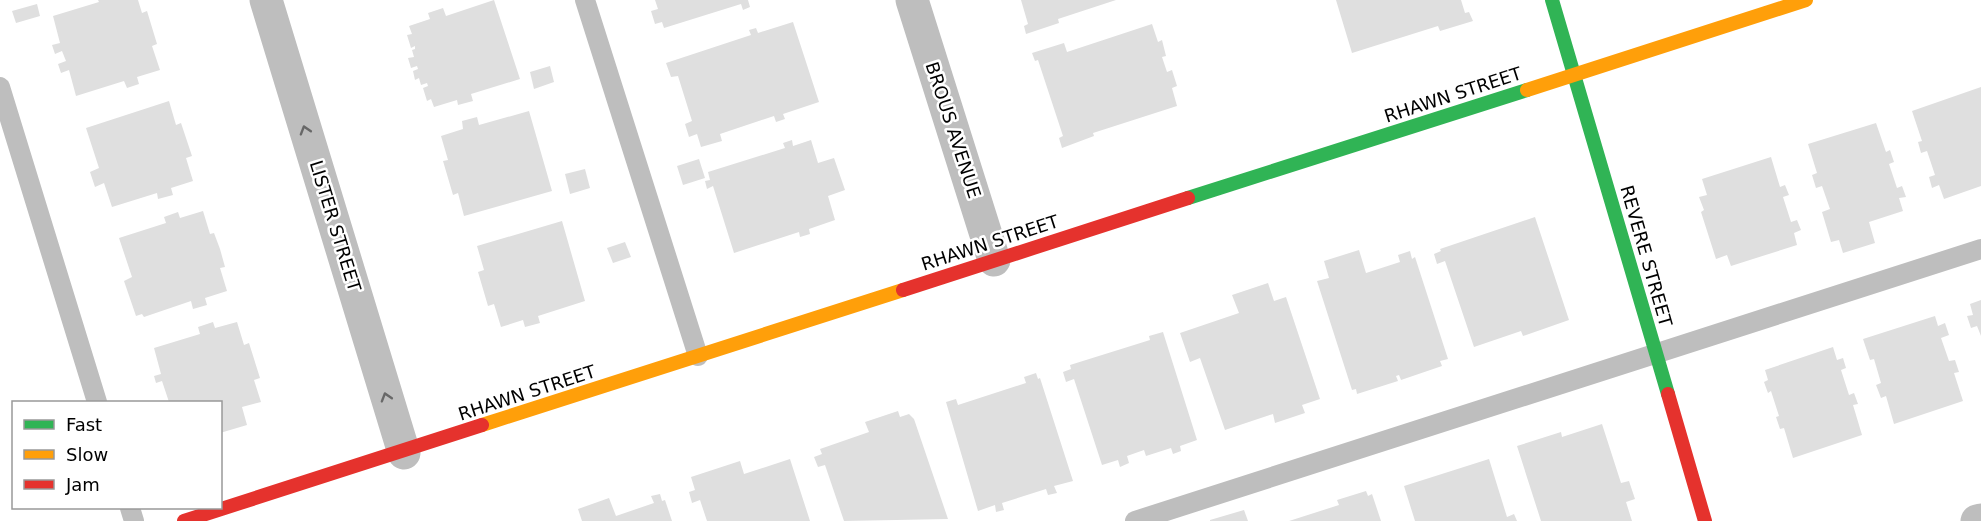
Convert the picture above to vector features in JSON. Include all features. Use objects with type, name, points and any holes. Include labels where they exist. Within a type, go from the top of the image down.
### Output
[{"type":"main road","name":"REVERE STREET","points":[[1552,0],[1705,521]]},
{"type":"main road","name":"RHAWN STREET","points":[[184,521],[404,453],[994,260],[1806,0]]},
{"type":"street","name":"LISTER STREET","points":[[266,0],[404,453]]},
{"type":"street","name":"BROUS AVENUE","points":[[912,0],[994,260]]},
{"type":"street","points":[[1977,521],[1981,520]]},
{"type":"lane","points":[[585,0],[698,356]]},
{"type":"lane","points":[[0,87],[97,401]]},
{"type":"lane","points":[[1135,521],[1981,249]]},
{"type":"building","points":[[98,0],[138,0],[142,13],[147,11],[157,44],[152,46],[160,70],[137,77],[139,84],[127,88],[124,81],[76,96],[69,70],[61,73],[58,64],[66,61],[62,51],[55,54],[52,45],[60,43],[53,16],[99,2]]},
{"type":"building","points":[[494,0],[520,79],[471,94],[473,101],[458,105],[457,100],[434,107],[431,99],[427,101],[423,88],[428,86],[427,83],[421,85],[419,78],[415,80],[413,71],[418,69],[417,66],[411,68],[408,58],[414,57],[412,50],[415,46],[411,48],[407,35],[412,34],[409,26],[430,19],[428,13],[443,8],[446,16]]},
{"type":"building","points":[[655,0],[748,0],[750,7],[743,10],[741,4],[664,28],[662,22],[655,24],[651,11],[658,9]]},
{"type":"building","points":[[1021,0],[1116,0],[1058,19],[1059,23],[1026,34],[1024,26],[1028,24]]},
{"type":"building","points":[[1336,0],[1461,0],[1465,13],[1469,12],[1473,21],[1440,31],[1438,26],[1352,53]]},
{"type":"building","points":[[37,4],[40,16],[16,23],[12,11]]},
{"type":"building","points":[[793,22],[819,102],[783,114],[785,119],[776,122],[774,116],[720,134],[722,141],[701,147],[697,134],[689,137],[685,124],[692,121],[678,76],[671,77],[666,63],[751,35],[749,30],[756,28],[758,33]]},
{"type":"building","points":[[1152,24],[1158,42],[1162,40],[1166,56],[1162,57],[1167,72],[1172,70],[1177,86],[1172,88],[1177,106],[1093,133],[1094,136],[1062,148],[1059,138],[1063,136],[1038,60],[1035,61],[1032,53],[1064,43],[1067,52]]},
{"type":"building","points":[[550,66],[554,82],[534,89],[530,72]]},
{"type":"building","points":[[1981,87],[1981,186],[1944,199],[1939,185],[1932,188],[1929,177],[1935,175],[1927,151],[1921,153],[1918,142],[1922,141],[1912,111]]},
{"type":"building","points":[[169,101],[176,125],[181,123],[192,156],[186,158],[193,181],[171,188],[173,195],[158,199],[157,193],[112,207],[104,183],[95,187],[90,172],[99,168],[86,128]]},
{"type":"building","points":[[529,111],[552,191],[464,216],[458,193],[453,195],[443,161],[448,160],[441,136],[463,129],[462,121],[477,117],[479,125]]},
{"type":"building","points":[[1876,123],[1886,152],[1890,150],[1894,162],[1889,164],[1897,188],[1902,186],[1906,197],[1899,198],[1903,211],[1869,222],[1875,243],[1843,253],[1839,240],[1831,242],[1822,212],[1830,209],[1822,186],[1816,188],[1812,175],[1817,173],[1808,144]]},
{"type":"building","points":[[792,140],[793,146],[811,140],[818,163],[834,158],[845,190],[828,196],[835,220],[809,229],[810,234],[800,237],[799,232],[734,253],[713,186],[707,189],[705,181],[710,180],[708,172],[785,148],[783,143]]},
{"type":"building","points":[[1771,157],[1780,187],[1785,185],[1789,195],[1783,197],[1791,222],[1797,220],[1801,230],[1794,233],[1797,245],[1731,266],[1727,255],[1716,259],[1701,212],[1704,210],[1699,197],[1707,195],[1702,179]]},
{"type":"building","points":[[699,159],[705,178],[683,185],[677,166]]},
{"type":"building","points":[[585,169],[590,188],[570,194],[565,174]]},
{"type":"building","points":[[203,211],[210,234],[214,233],[220,249],[225,267],[220,268],[227,291],[205,298],[207,305],[193,309],[191,301],[144,317],[142,314],[136,316],[124,281],[132,277],[119,238],[166,223],[164,217],[178,212],[180,218]]},
{"type":"building","points":[[1535,217],[1569,320],[1523,336],[1521,331],[1474,347],[1445,261],[1437,264],[1434,254],[1441,251],[1440,249]]},
{"type":"building","points":[[562,221],[585,301],[538,316],[540,323],[525,327],[523,320],[501,327],[494,304],[488,306],[478,272],[484,270],[477,246]]},
{"type":"building","points":[[625,242],[631,257],[613,263],[607,248]]},
{"type":"building","points":[[1359,250],[1366,273],[1400,262],[1398,255],[1410,251],[1412,259],[1415,257],[1448,359],[1440,361],[1442,366],[1401,380],[1399,375],[1396,376],[1398,381],[1357,394],[1356,389],[1352,390],[1317,281],[1329,278],[1324,261]]},
{"type":"building","points":[[1268,283],[1274,301],[1286,297],[1320,399],[1302,405],[1305,413],[1275,423],[1273,414],[1225,430],[1200,358],[1190,362],[1180,333],[1239,313],[1232,295]]},
{"type":"building","points":[[1981,300],[1981,336],[1977,326],[1971,328],[1967,316],[1973,315],[1970,304]]},
{"type":"building","points":[[1935,316],[1938,326],[1945,323],[1949,335],[1941,338],[1949,361],[1955,360],[1959,372],[1954,373],[1963,401],[1894,424],[1886,396],[1881,398],[1876,385],[1881,383],[1874,359],[1870,360],[1863,339]]},
{"type":"building","points":[[213,322],[215,328],[237,322],[244,345],[249,343],[260,378],[254,380],[261,402],[242,407],[247,425],[222,432],[222,401],[169,401],[162,381],[156,383],[154,376],[161,374],[154,348],[200,334],[198,327]]},
{"type":"building","points":[[1163,332],[1197,440],[1180,446],[1181,451],[1173,454],[1171,448],[1146,456],[1144,450],[1127,456],[1129,463],[1120,467],[1118,460],[1102,465],[1074,379],[1066,382],[1063,372],[1071,369],[1070,365],[1150,340],[1149,336]]},
{"type":"building","points":[[1833,347],[1837,360],[1843,358],[1846,368],[1841,370],[1849,395],[1854,393],[1858,404],[1853,405],[1862,435],[1793,458],[1784,428],[1780,429],[1776,417],[1779,416],[1771,391],[1768,393],[1764,382],[1768,380],[1765,370]]},
{"type":"building","points":[[1036,373],[1038,379],[1040,378],[1073,481],[1054,486],[1057,493],[1048,495],[1046,489],[1002,503],[1004,510],[996,512],[995,505],[978,511],[946,402],[956,399],[958,405],[1026,383],[1024,377]]},
{"type":"building","points":[[898,411],[900,417],[909,414],[914,419],[948,519],[844,521],[825,465],[818,467],[814,457],[822,454],[820,449],[869,432],[865,422]]},
{"type":"building","points":[[1602,424],[1621,483],[1629,481],[1635,499],[1626,502],[1632,521],[1541,521],[1517,446],[1561,432],[1562,437]]},
{"type":"building","points":[[790,459],[810,521],[707,521],[700,500],[692,503],[689,492],[695,490],[691,477],[740,461],[744,474]]},
{"type":"building","points":[[1489,459],[1507,517],[1514,514],[1517,521],[1415,521],[1404,486]]},
{"type":"building","points":[[1366,491],[1368,496],[1372,494],[1381,521],[1289,521],[1339,505],[1337,500]]},
{"type":"building","points":[[660,494],[662,501],[665,500],[672,521],[582,521],[578,509],[609,498],[616,516],[654,503],[651,496]]},
{"type":"building","points":[[1244,510],[1248,521],[1210,521],[1210,520]]},
{"type":"traffic: fast","points":[[1552,0],[1668,394]]},
{"type":"traffic: fast","points":[[1188,198],[1527,90]]},
{"type":"traffic: slow","points":[[1527,90],[1806,0]]},
{"type":"traffic: slow","points":[[482,425],[903,290]]},
{"type":"traffic: jam","points":[[903,290],[1188,198]]},
{"type":"traffic: jam","points":[[1668,394],[1705,521]]},
{"type":"traffic: jam","points":[[222,509],[482,425]]},
{"type":"traffic: jam","points":[[184,521],[221,509]]}]
